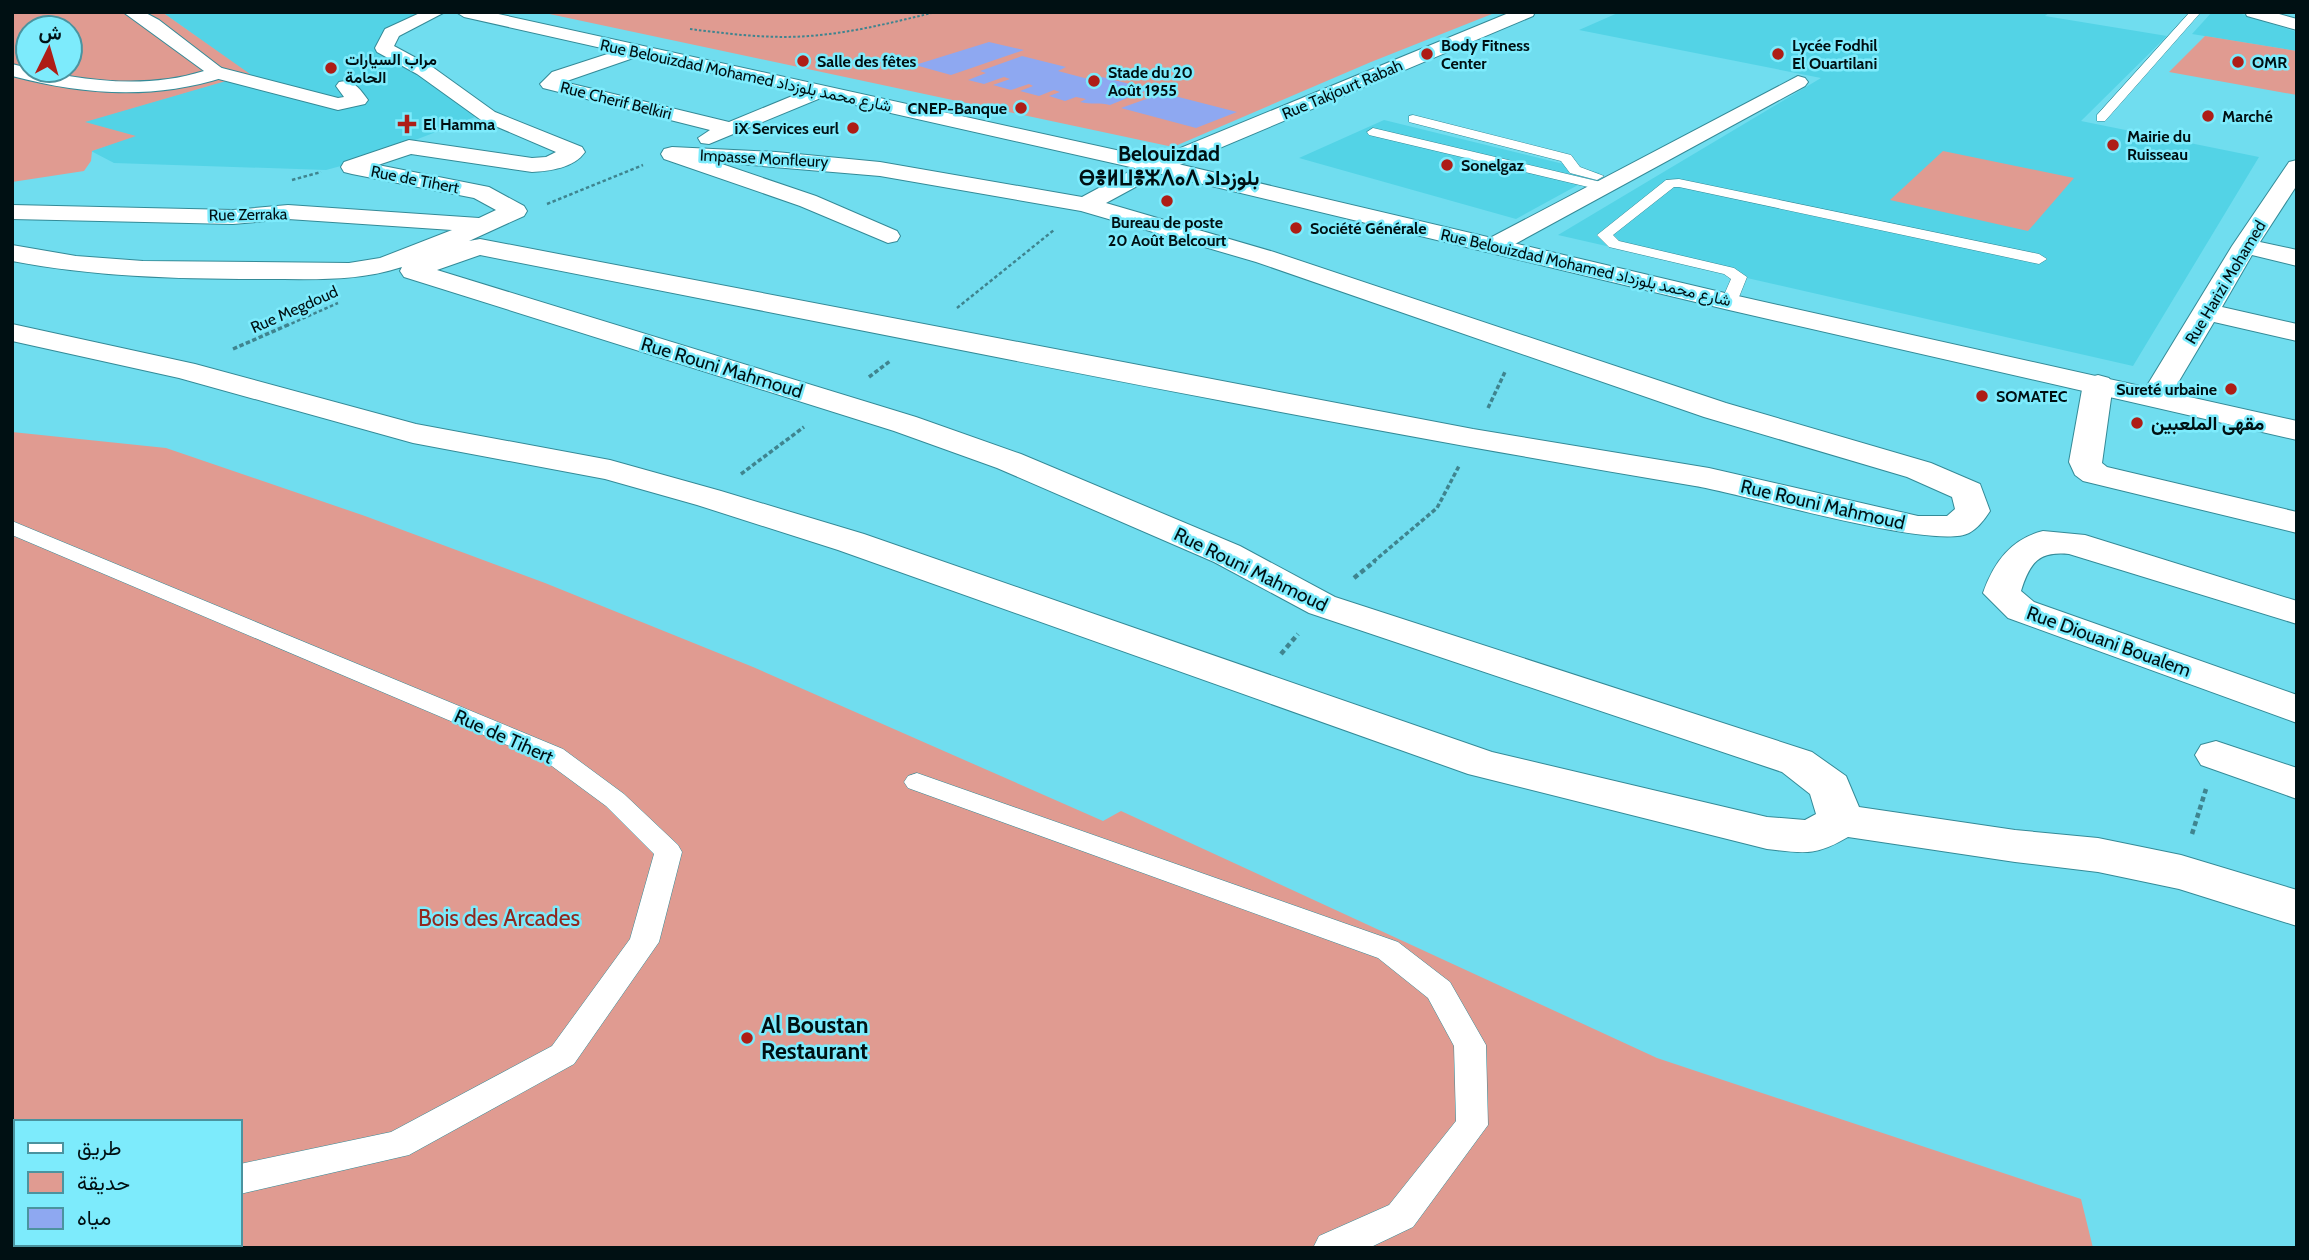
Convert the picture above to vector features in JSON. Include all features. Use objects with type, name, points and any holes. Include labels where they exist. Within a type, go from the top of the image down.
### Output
[{"type":"street","points":[[131,12],[164,32],[218,73],[338,104],[358,100],[346,86]]},
{"type":"street","name":"Rue de Tihert","points":[[437,12],[391,33],[384,48],[424,70],[488,116],[574,152],[551,164],[531,165],[409,146],[352,167],[481,192],[515,211]]},
{"type":"street","name":"Rue Belouizdad Mohamed شارع محمد بلوزداد","points":[[464,12],[1157,166],[1729,302],[2297,431]]},
{"type":"street","name":"Rue Takjourt Rabah","points":[[1157,166],[1527,12]]},
{"type":"street","points":[[2253,12],[2297,25]]},
{"type":"street","points":[[2276,12],[2297,18]]},
{"type":"street","name":"Rue Cherif Belkiri","points":[[635,51],[559,76],[550,83],[732,129]]},
{"type":"street","points":[[12,70],[44,79],[166,88],[196,82],[218,73]]},
{"type":"street","points":[[1495,245],[1798,82]]},
{"type":"street","points":[[672,154],[821,91]]},
{"type":"street","name":"Impasse Monfleury","points":[[672,154],[838,162],[975,181],[1085,205]]},
{"type":"street","name":"Impasse Monfleury","points":[[672,154],[808,201],[888,236]]},
{"type":"street","points":[[1085,205],[1157,166]]},
{"type":"street","name":"Rue Harizi Mohamed","points":[[2155,397],[2245,246],[2297,167]]},
{"type":"street","name":"Rue Rouni Mahmoud","points":[[1085,205],[1265,257],[1715,410],[1919,470],[1968,491],[1973,511],[1956,526],[1918,526],[1709,478],[1473,439],[480,247],[465,249],[412,271],[905,424],[1009,461],[1227,554],[1322,605],[1797,762],[1830,787],[1841,820]]},
{"type":"street","points":[[2269,209],[2297,215]]},
{"type":"street","points":[[12,253],[53,262],[215,270],[348,271],[395,261],[515,211]]},
{"type":"street","name":"Rue Zerraka","points":[[12,212],[233,216],[288,212],[484,225]]},
{"type":"street","points":[[2245,246],[2297,258]]},
{"type":"street","points":[[2207,312],[2297,333]]},
{"type":"street","points":[[12,332],[185,370],[413,433],[611,470],[709,498],[851,542],[1483,764],[1767,833],[1812,837],[1841,820],[2015,846],[2098,855],[2181,872],[2297,908]]},
{"type":"street","points":[[2098,384],[2085,462],[2087,468],[2095,474],[2297,523]]},
{"type":"street","name":"Rue Diouani Boualem","points":[[2297,613],[2072,543],[2043,541],[2028,548],[2006,580],[2002,593],[2021,610],[2297,710]]},
{"type":"street","points":[[2216,755],[2297,784]]},
{"type":"lane","points":[[2101,118],[2196,12]]},
{"type":"lane","points":[[1413,119],[1566,158],[1576,170],[1611,184]]},
{"type":"lane","points":[[1373,132],[1611,184]]},
{"type":"lane","points":[[1729,302],[1739,277],[1729,271],[1614,244],[1604,235],[1671,183],[1679,183],[2039,259]]},
{"type":"lane","name":"Rue de Tihert","points":[[12,527],[554,755],[615,800],[668,852],[644,942],[563,1055],[397,1145],[242,1179]]},
{"type":"lane","points":[[917,782],[1388,950],[1438,990],[1470,1045],[1472,1125],[1401,1216],[1331,1248]]},
{"type":"path","points":[[681,28],[735,34],[807,36],[848,32],[936,12]]},
{"type":"path","points":[[515,211],[541,206],[672,154]]},
{"type":"path","name":"Rue Megdoud","points":[[185,370],[349,298]]},
{"type":"path","points":[[1256,684],[1322,605],[1437,508],[1519,342]]},
{"type":"path","points":[[2181,872],[2216,755]]},
{"type":"shaded area","points":[[162,12],[438,12],[381,46],[426,73],[475,117],[363,160],[326,170],[114,163],[91,151],[134,136],[83,122],[249,74]]},
{"type":"shaded area","points":[[1620,12],[2050,12],[2045,16],[2167,36],[2081,121],[2259,157],[2133,366],[1558,235],[1821,78],[1579,30]]},
{"type":"shaded area","points":[[2212,12],[2235,12],[2297,32],[2297,51],[2192,34]]},
{"type":"shaded area","name":"Sonelgaz","points":[[1384,120],[1600,173],[1516,219],[1299,158]]},
{"type":"green space","points":[[12,12],[162,12],[250,74],[85,122],[136,136],[92,151],[91,161],[84,171],[12,182]]},
{"type":"green space","name":"Stade du 20 Août 1955","points":[[540,12],[1497,12],[1371,62],[1173,147]]},
{"type":"green space","name":"OMR","points":[[2205,36],[2297,51],[2297,95],[2169,72]]},
{"type":"green space","points":[[1943,151],[2074,178],[2028,231],[1890,200]]},
{"type":"green space","name":"Bois des Arcades","points":[[12,432],[166,448],[365,516],[545,583],[753,667],[1103,821],[1121,811],[1657,1058],[2081,1199],[2093,1248],[12,1248]]},
{"type":"water","points":[[989,42],[1024,50],[951,75],[915,65]]},
{"type":"water","points":[[1022,56],[1066,67],[1058,71],[1092,80],[1102,77],[1150,89],[1110,105],[1080,102],[1086,99],[1076,97],[1065,101],[1049,96],[1060,92],[1054,90],[1039,96],[1020,91],[1033,86],[1029,84],[1011,90],[993,85],[1010,79],[1004,77],[984,84],[968,80],[986,73],[980,71]]},
{"type":"water","points":[[1163,93],[1237,112],[1196,128],[1121,108]]},
{"type":"place","name":"Body Fitness Center","points":[[1427,54]]},
{"type":"place","name":"Lycée Fodhil El Ouartilani","points":[[1778,54]]},
{"type":"place","name":"Salle des fêtes","points":[[803,61]]},
{"type":"place","name":"OMR","points":[[2238,62]]},
{"type":"place","name":"مراب السيارات الحامة","points":[[331,68]]},
{"type":"place","name":"Stade du 20 Août 1955","points":[[1094,81]]},
{"type":"place","name":"CNEP-Banque","points":[[1021,108]]},
{"type":"place","name":"Marché","points":[[2208,116]]},
{"type":"place","name":"El Hamma","points":[[407,124]]},
{"type":"place","name":"iX Services eurl","points":[[853,128]]},
{"type":"place","name":"Mairie du Ruisseau","points":[[2113,145]]},
{"type":"place","name":"Sonelgaz","points":[[1447,165]]},
{"type":"place","name":"Bureau de poste 20 Août Belcourt","points":[[1167,201]]},
{"type":"place","name":"Société Générale","points":[[1296,228]]},
{"type":"place","name":"Sureté urbaine","points":[[2231,389]]},
{"type":"place","name":"SOMATEC","points":[[1982,396]]},
{"type":"place","name":"مقهى الملعبين","points":[[2137,423]]},
{"type":"place","name":"Al Boustan Restaurant","points":[[747,1038]]},
{"type":"district","name":"Belouizdad ⴱⴻⵍⵡⴻⵣⴷⴰⴷ بلوزداد","points":[[1169,166]]}]
